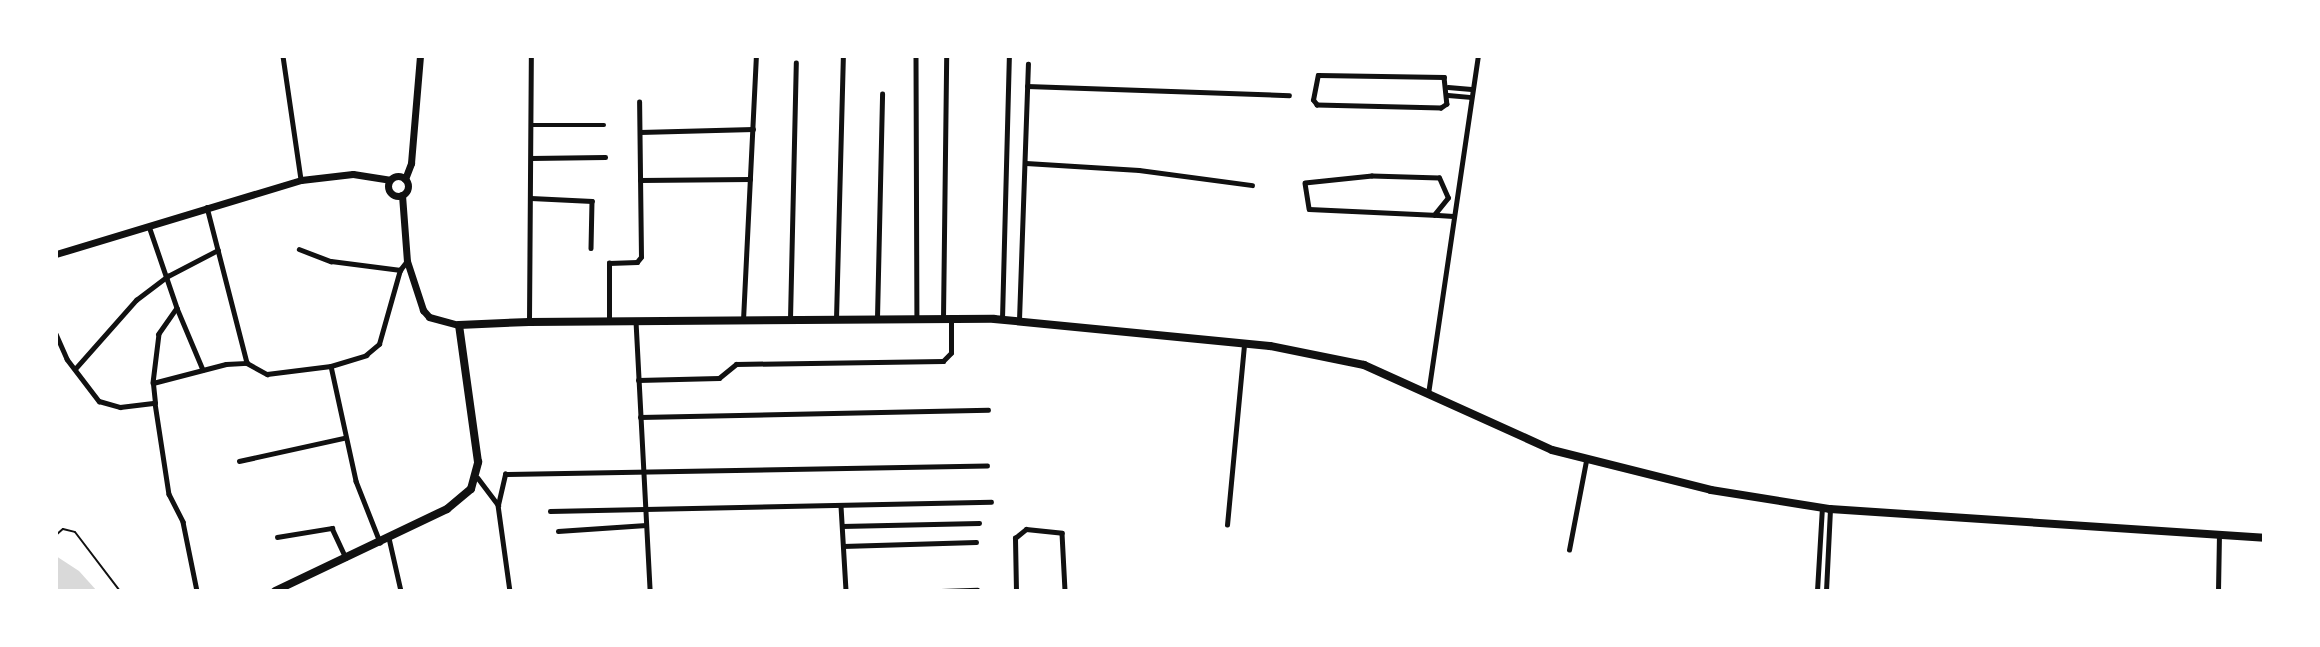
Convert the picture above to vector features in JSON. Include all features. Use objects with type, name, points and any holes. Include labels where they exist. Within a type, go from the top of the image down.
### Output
[{"type":"main road","points":[[419,56],[411,163],[405,179],[408,187],[402,195],[407,261],[429,317],[459,325],[877,318],[1002,319],[1244,343],[1364,365],[1527,441],[1586,461],[1698,488],[1826,508],[2264,538]]},
{"type":"main road","points":[[56,254],[207,206],[301,180],[353,174],[390,180],[405,179]]},
{"type":"main road","points":[[390,180],[390,191],[402,195]]},
{"type":"main road","points":[[275,591],[447,509],[471,489],[478,478],[459,325]]},
{"type":"street","points":[[283,56],[301,180]]},
{"type":"street","points":[[529,322],[531,56]]},
{"type":"street","points":[[743,320],[756,56]]},
{"type":"street","points":[[836,319],[843,56]]},
{"type":"street","points":[[916,56],[917,318]]},
{"type":"street","points":[[638,380],[719,378],[736,364],[943,361],[951,354],[947,318],[946,56]]},
{"type":"street","points":[[1002,319],[1009,56]]},
{"type":"street","points":[[1428,395],[1469,97],[1478,56]]},
{"type":"street","points":[[790,319],[796,63]]},
{"type":"street","points":[[1019,320],[1028,64]]},
{"type":"street","points":[[1448,86],[1448,95],[1441,108],[1317,105],[1313,100],[1315,77],[1324,74],[1440,77],[1448,86],[1471,89]]},
{"type":"street","points":[[1027,86],[1289,96]]},
{"type":"street","points":[[877,318],[882,94]]},
{"type":"street","points":[[1448,95],[1469,97]]},
{"type":"street","points":[[609,321],[609,263],[637,262],[640,257],[639,102]]},
{"type":"street","points":[[531,125],[604,125]]},
{"type":"street","points":[[640,132],[752,129]]},
{"type":"street","points":[[531,158],[605,157]]},
{"type":"street","points":[[1026,163],[1139,170],[1252,185]]},
{"type":"street","points":[[1434,215],[1448,198],[1439,178],[1372,176],[1306,183],[1309,209],[1453,216]]},
{"type":"street","points":[[640,180],[750,178]]},
{"type":"street","points":[[531,198],[592,201],[592,247]]},
{"type":"street","points":[[207,206],[247,363]]},
{"type":"street","points":[[149,226],[202,370]]},
{"type":"street","points":[[299,248],[331,261],[400,270]]},
{"type":"street","points":[[75,369],[120,317],[168,276],[218,250]]},
{"type":"street","points":[[153,383],[202,370],[247,363],[267,374],[331,366],[366,355],[379,344],[400,270],[407,261]]},
{"type":"street","points":[[177,308],[159,334],[153,383],[169,494],[183,522],[197,591]]},
{"type":"street","points":[[636,321],[650,591]]},
{"type":"street","points":[[56,334],[75,369],[107,406],[155,403]]},
{"type":"street","points":[[1227,525],[1244,343]]},
{"type":"street","points":[[331,366],[344,438],[380,542]]},
{"type":"street","points":[[640,417],[988,410]]},
{"type":"street","points":[[239,461],[344,438]]},
{"type":"street","points":[[1569,550],[1586,461]]},
{"type":"street","points":[[510,591],[498,505],[505,474],[642,469],[987,466]]},
{"type":"street","points":[[478,478],[498,505]]},
{"type":"street","points":[[550,511],[991,502]]},
{"type":"street","points":[[841,506],[846,591]]},
{"type":"street","points":[[1817,591],[1826,508]]},
{"type":"street","points":[[1826,508],[1826,591]]},
{"type":"street","points":[[842,526],[979,523]]},
{"type":"street","points":[[558,531],[646,525]]},
{"type":"street","points":[[277,537],[332,528],[346,558]]},
{"type":"street","points":[[1016,591],[1016,538],[1026,529],[1062,533],[1065,591]]},
{"type":"street","points":[[2218,591],[2219,533]]},
{"type":"street","points":[[389,538],[401,591]]},
{"type":"street","points":[[843,546],[976,542]]},
{"type":"street","points":[[942,591],[977,590]]},
{"type":"path","points":[[56,535],[63,529],[75,533],[120,591]]},
{"type":"shaded area","points":[[56,556],[79,571],[97,591],[56,591]]}]
